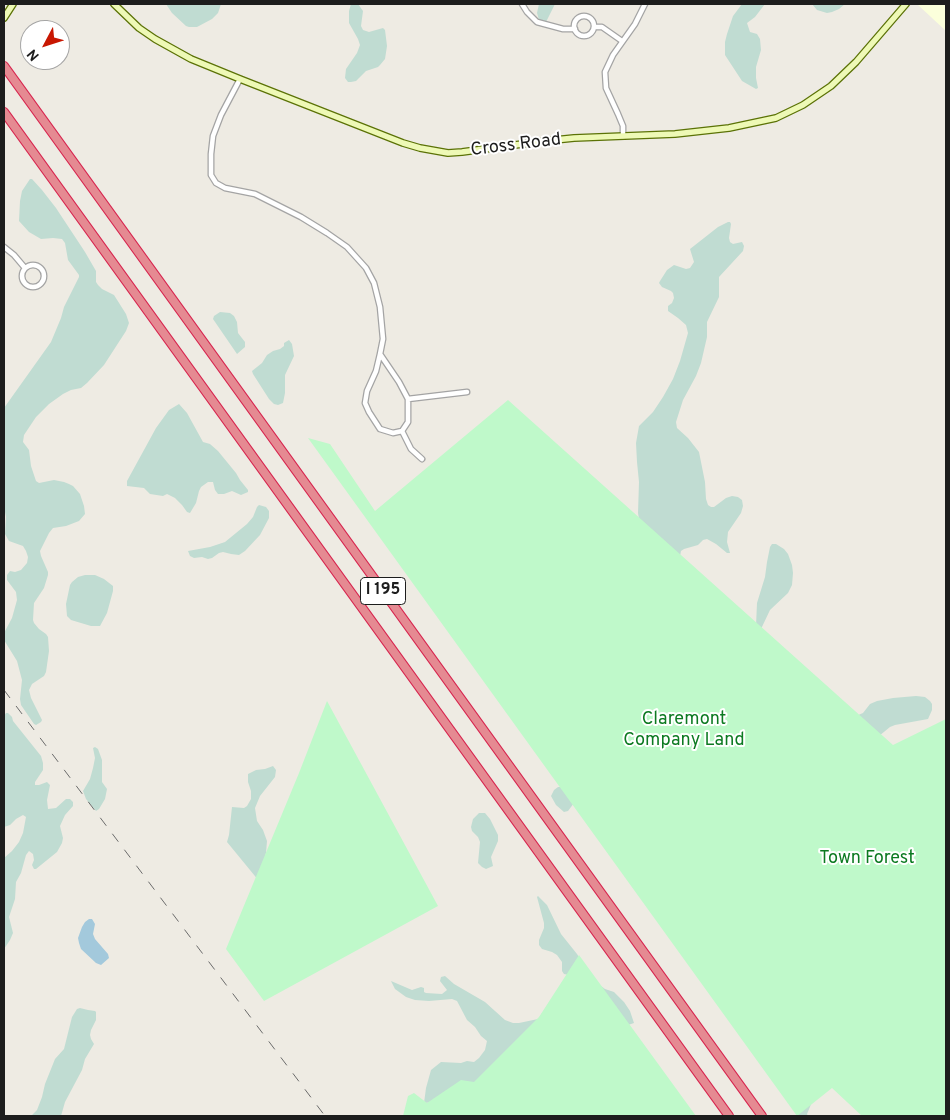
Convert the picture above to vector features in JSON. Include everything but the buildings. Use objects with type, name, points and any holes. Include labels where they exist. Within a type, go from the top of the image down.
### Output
[{"type":"highway","name":"I 195","points":[[4,66],[762,1116]]},
{"type":"highway","name":"I 195","points":[[4,112],[729,1116]]},
{"type":"street","points":[[4,18],[13,4]]},
{"type":"street","name":"Cross Road","points":[[114,4],[139,28],[160,42],[191,58],[240,79],[403,143],[435,151],[462,152],[545,141],[675,134],[729,128],[776,118],[813,100],[831,86],[845,73],[906,4]]},
{"type":"street","points":[[522,4],[537,22],[563,29],[575,29]]},
{"type":"street","points":[[623,136],[623,126],[606,88],[605,78],[607,67],[622,40],[635,24],[645,4]]},
{"type":"street","points":[[580,18],[592,20],[594,27],[587,36],[581,36],[575,29],[575,23],[580,18]]},
{"type":"street","points":[[594,27],[602,27],[622,40]]},
{"type":"street","points":[[240,79],[221,115],[213,136],[210,171],[212,178],[216,183],[225,188],[255,194],[294,213],[327,233],[353,252],[366,268],[374,283],[383,339],[376,371],[367,391],[366,403],[369,412],[380,429],[393,433],[402,431],[408,422],[408,400],[399,382],[380,354]]},
{"type":"street","points":[[4,247],[14,254],[25,268]]},
{"type":"street","points":[[34,265],[41,269],[44,277],[41,285],[32,288],[24,284],[21,276],[25,268],[34,265]]},
{"type":"street","points":[[408,400],[467,392]]},
{"type":"street","points":[[402,431],[411,450],[422,459]]},
{"type":"shaded area","points":[[166,4],[221,4],[218,13],[212,19],[197,27],[189,27],[172,13]]},
{"type":"shaded area","points":[[351,4],[358,4],[363,11],[361,26],[363,30],[369,32],[383,28],[385,30],[387,46],[385,59],[378,67],[366,71],[356,81],[348,82],[345,78],[346,69],[360,45],[349,23]]},
{"type":"shaded area","points":[[539,4],[555,4],[543,25],[540,23],[537,13]]},
{"type":"shaded area","points":[[742,4],[765,4],[755,17],[747,23],[750,32],[757,34],[760,39],[761,50],[756,67],[758,88],[756,89],[742,81],[725,55],[725,42],[733,16]]},
{"type":"shaded area","points":[[812,4],[845,4],[839,9],[827,13],[817,10]]},
{"type":"shaded area","points":[[917,4],[946,4],[946,31]]},
{"type":"shaded area","points":[[30,179],[42,190],[56,208],[96,271],[96,282],[102,289],[114,295],[126,314],[129,323],[126,331],[104,365],[81,388],[63,394],[49,404],[36,417],[24,435],[23,442],[29,450],[31,466],[36,481],[39,483],[54,480],[73,486],[80,494],[85,514],[79,521],[53,528],[40,551],[48,575],[44,588],[34,603],[33,620],[48,637],[49,651],[44,676],[32,684],[29,690],[42,720],[36,725],[21,705],[22,680],[17,661],[4,640],[4,633],[12,618],[17,600],[16,592],[7,580],[7,575],[10,571],[21,570],[27,563],[28,557],[23,546],[9,541],[5,534],[4,408],[51,342],[64,307],[79,275],[68,260],[65,243],[62,239],[41,239],[29,232],[19,221],[22,191]]},
{"type":"shaded area","points":[[728,222],[731,224],[730,242],[733,244],[742,242],[744,246],[743,251],[719,277],[719,297],[707,322],[707,337],[701,363],[683,400],[676,422],[677,428],[699,452],[708,505],[714,507],[732,496],[742,500],[743,506],[741,513],[728,532],[727,542],[730,553],[727,553],[707,539],[698,545],[681,551],[679,562],[756,626],[757,603],[765,577],[770,547],[772,544],[776,544],[788,554],[792,565],[792,585],[788,593],[770,610],[761,629],[851,718],[863,713],[870,704],[893,698],[925,697],[932,704],[932,710],[928,719],[895,725],[879,736],[808,1116],[797,1116],[641,531],[638,513],[639,482],[636,443],[639,426],[653,412],[673,379],[688,333],[686,325],[668,311],[668,306],[674,298],[673,293],[662,287],[659,283],[667,270],[674,265],[686,269],[690,268],[694,262],[690,249],[718,227]]},
{"type":"shaded area","points":[[220,312],[230,313],[237,322],[238,333],[245,342],[245,347],[237,354],[213,319]]},
{"type":"shaded area","points":[[289,340],[292,344],[294,356],[285,375],[283,403],[278,405],[269,399],[252,371],[262,363],[267,355],[280,349]]},
{"type":"shaded area","points":[[179,404],[187,413],[203,442],[210,444],[218,451],[236,473],[248,492],[241,495],[232,491],[218,494],[213,482],[208,482],[201,487],[196,503],[190,513],[175,498],[167,494],[163,496],[150,494],[144,488],[127,486],[127,481],[156,428],[169,410]]},
{"type":"shaded area","points":[[259,505],[266,507],[269,511],[269,518],[260,535],[245,551],[239,555],[223,552],[208,559],[190,556],[188,551],[225,542],[247,524]]},
{"type":"shaded area","points":[[95,575],[113,586],[107,613],[100,626],[91,626],[71,620],[67,616],[66,604],[70,585],[78,577]]},
{"type":"shaded area","points":[[6,713],[12,717],[13,721],[41,756],[43,770],[35,785],[47,782],[50,785],[47,800],[48,809],[56,808],[66,799],[70,799],[73,802],[73,806],[65,815],[60,826],[63,838],[57,852],[36,869],[32,865],[34,860],[33,854],[29,851],[26,855],[21,873],[16,882],[15,899],[9,917],[13,933],[4,949],[4,858],[19,842],[26,817],[23,815],[10,825],[4,827],[4,716]]},
{"type":"shaded area","points":[[93,748],[98,749],[102,760],[102,782],[107,789],[105,799],[96,811],[86,799],[83,791],[90,779],[95,758]]},
{"type":"shaded area","points":[[273,766],[276,770],[275,777],[260,796],[255,808],[257,821],[267,841],[259,881],[227,842],[232,807],[244,808],[251,799],[248,774]]},
{"type":"shaded area","points":[[558,787],[561,787],[574,803],[568,811],[564,812],[556,805],[551,796]]},
{"type":"shaded area","points":[[479,813],[485,813],[498,835],[498,841],[491,857],[493,866],[486,869],[478,863],[480,842],[471,827],[473,819]]},
{"type":"shaded area","points":[[538,896],[547,905],[561,934],[586,968],[601,986],[614,992],[624,1002],[630,1011],[634,1023],[628,1025],[599,1088],[424,1103],[431,1070],[441,1062],[474,1062],[485,1050],[487,1041],[467,1020],[457,1001],[452,999],[415,1000],[406,997],[395,989],[391,981],[412,990],[421,987],[424,988],[426,993],[442,994],[447,990],[440,981],[441,977],[445,976],[454,984],[485,1002],[505,1020],[519,1023],[538,1019],[569,975],[564,974],[562,971],[562,962],[557,955],[542,949],[539,945],[544,923]]},
{"type":"shaded area","points":[[89,919],[92,919],[95,924],[93,934],[95,939],[108,954],[109,958],[101,965],[96,963],[81,949],[79,943],[78,938],[82,927]]},
{"type":"shaded area","points":[[77,1009],[96,1012],[96,1020],[90,1035],[94,1044],[65,1102],[61,1116],[31,1116],[37,1110],[55,1059],[64,1049],[72,1017]]},
{"type":"green space","points":[[508,400],[893,745],[946,719],[946,1116],[862,1116],[832,1088],[797,1116],[308,438],[330,444],[375,511]]},
{"type":"green space","points":[[327,701],[438,906],[264,1001],[226,949]]},
{"type":"green space","points":[[579,955],[696,1116],[403,1116],[408,1096],[414,1093],[427,1103],[461,1080],[474,1082],[539,1017]]},
{"type":"railway","points":[[4,690],[325,1116]]},
{"type":"park label","name":"Claremont Company Land","points":[[684,730]]},
{"type":"park label","name":"Town Forest","points":[[867,859]]}]
